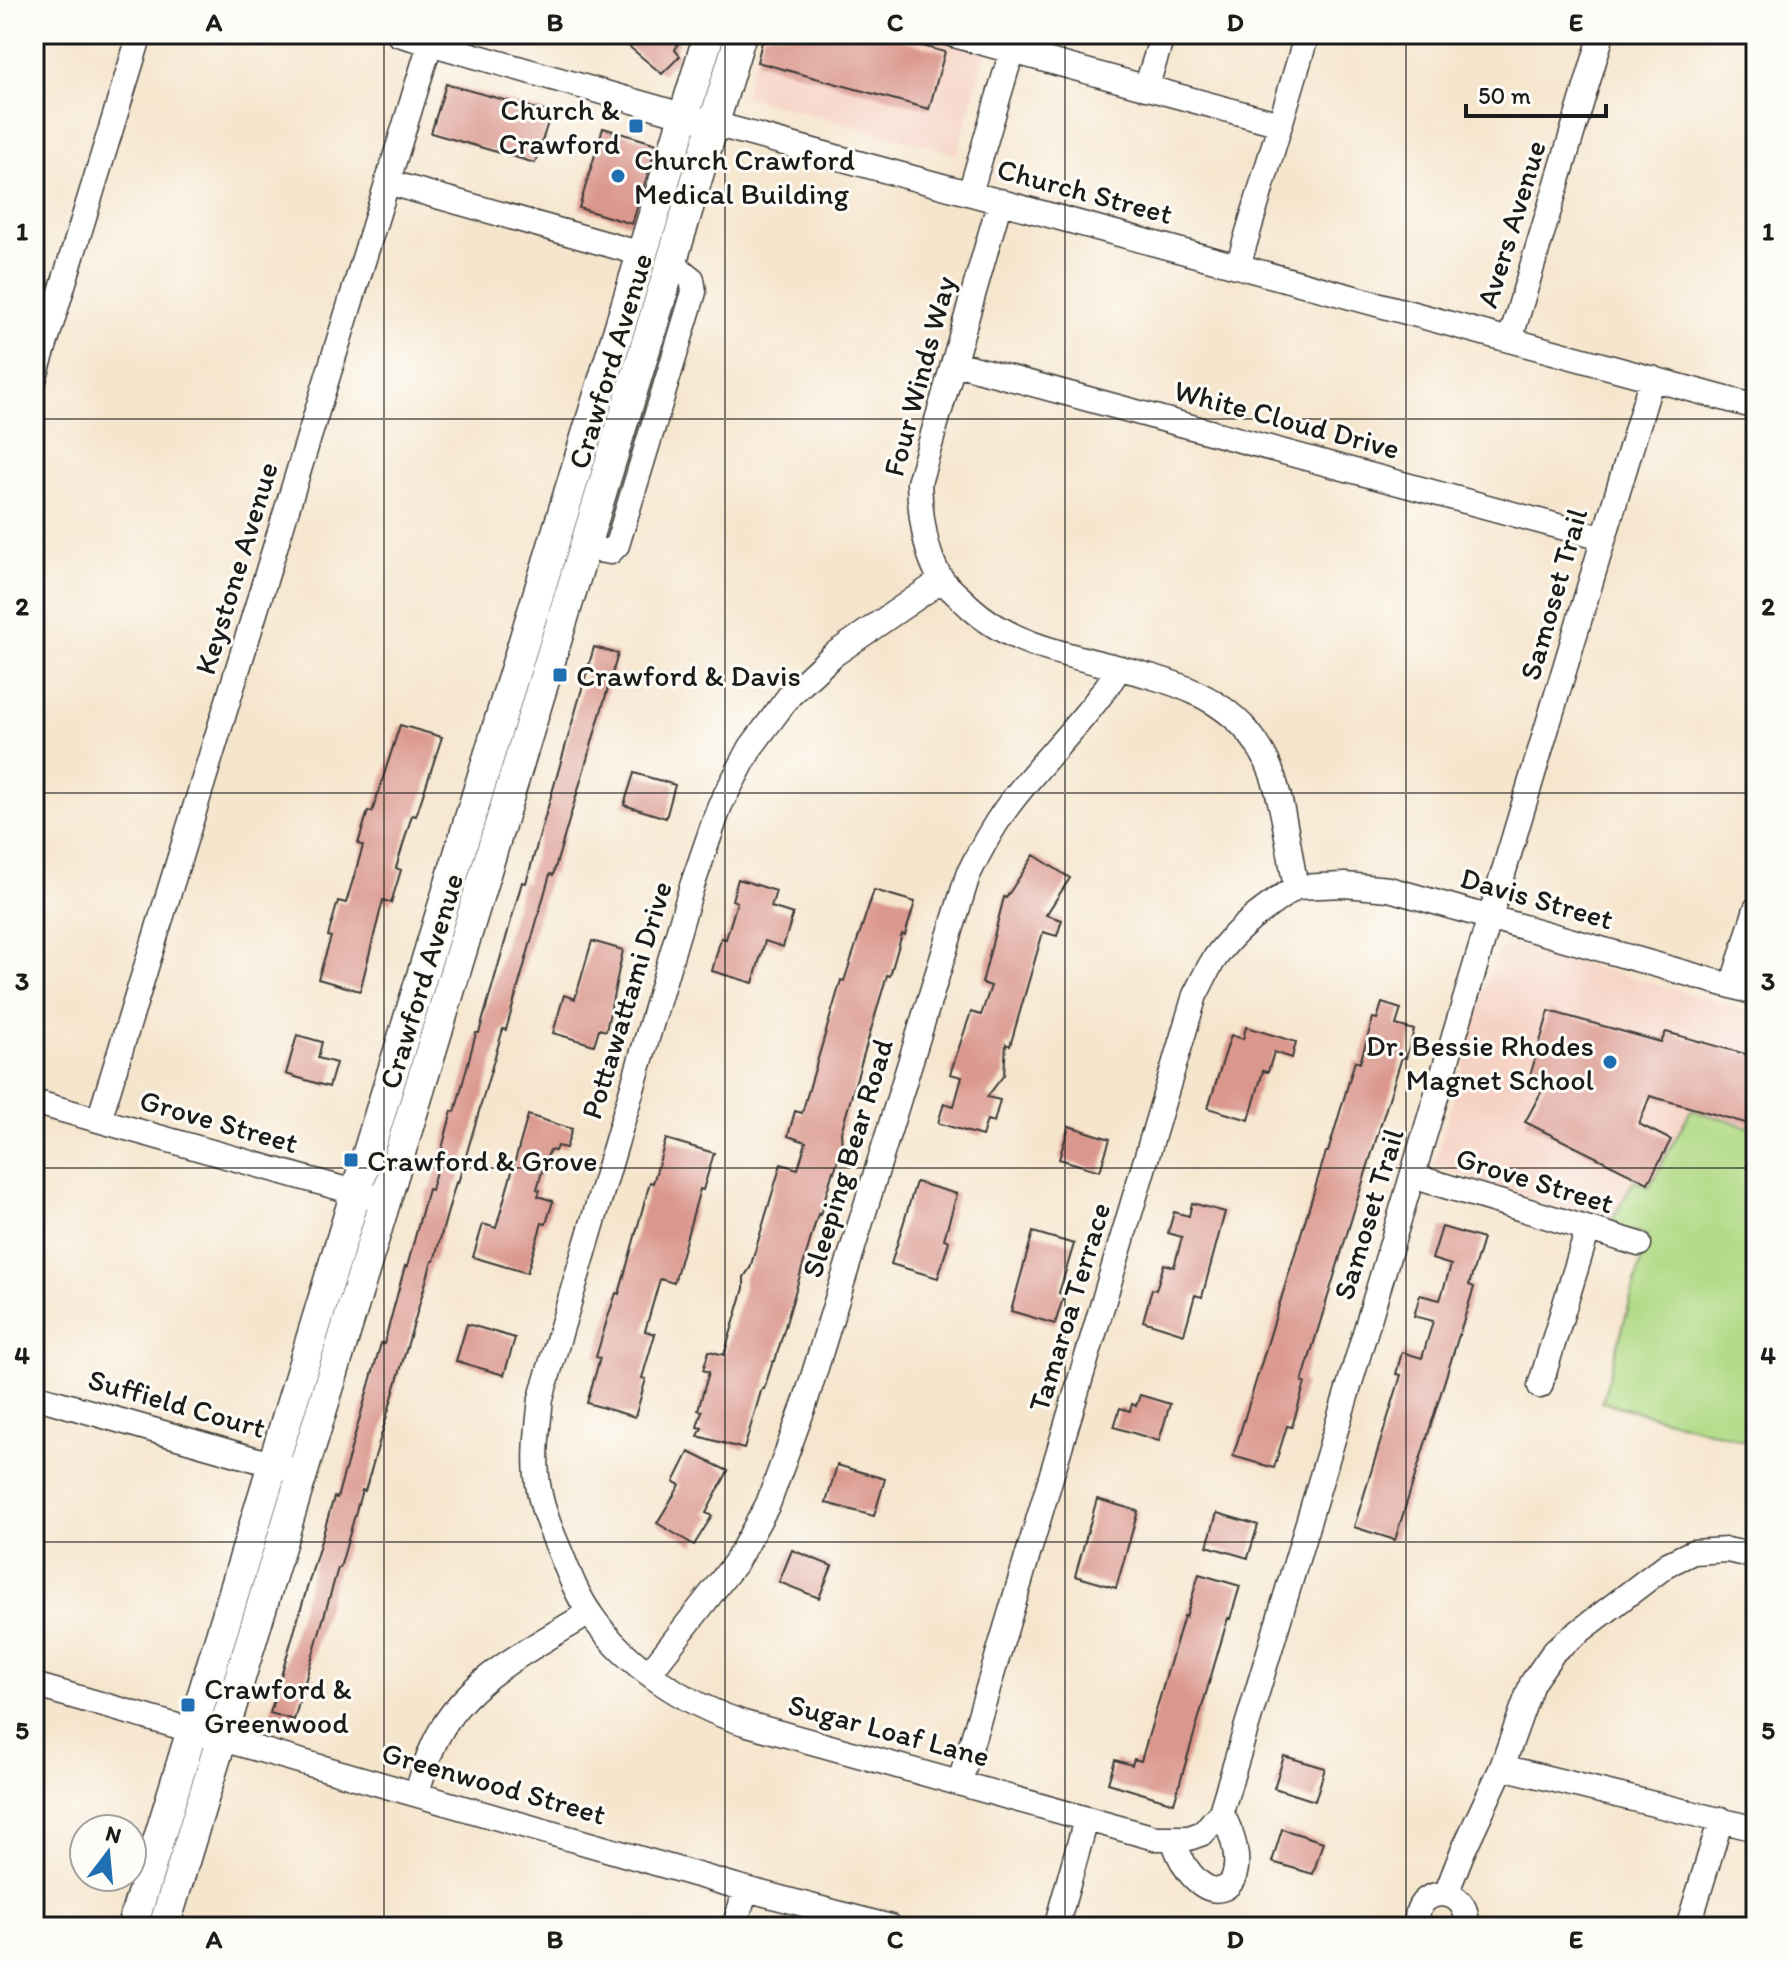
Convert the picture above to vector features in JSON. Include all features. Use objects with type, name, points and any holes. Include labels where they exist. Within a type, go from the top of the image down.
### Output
[{"type":"main road","name":"Crawford Avenue","points":[[164,1927],[222,1738],[357,1193],[709,34]]},
{"type":"main road","name":"Crawford Avenue","points":[[132,1927],[193,1730],[386,1201],[741,34]]},
{"type":"street","points":[[34,380],[140,34]]},
{"type":"street","name":"Church Street","points":[[398,34],[431,39],[714,124],[1756,407]]},
{"type":"street","points":[[950,34],[1014,43],[1146,88],[1280,124]]},
{"type":"street","points":[[1146,88],[1163,34]]},
{"type":"street","points":[[1238,266],[1307,34]]},
{"type":"street","name":"Avers Avenue","points":[[1510,340],[1602,34]]},
{"type":"street","name":"Keystone Avenue","points":[[99,1120],[431,39]]},
{"type":"street","points":[[970,193],[1014,43]]},
{"type":"street","points":[[387,182],[642,254]]},
{"type":"street","name":"Four Winds Way","points":[[1000,201],[919,483],[920,516],[942,580],[985,621],[1015,638],[1043,649],[1181,685],[1212,701],[1241,724],[1263,752],[1276,788],[1296,887]]},
{"type":"street","name":"White Cloud Drive","points":[[955,363],[1602,538]]},
{"type":"street","name":"Samoset Trail","points":[[1203,1833],[1221,1812],[1652,378]]},
{"type":"street","name":"Pottawattami Drive","points":[[589,1613],[549,1528],[539,1488],[536,1449],[541,1398],[720,805],[751,747],[790,695],[833,655],[942,580]]},
{"type":"street","points":[[520,657],[549,665]]},
{"type":"street","name":"Sleeping Bear Road","points":[[649,1673],[736,1562],[768,1504],[805,1403],[968,875],[985,839],[1007,808],[1099,700],[1118,670]]},
{"type":"street","name":"Davis Street","points":[[1296,887],[1345,885],[1389,889],[1756,993]]},
{"type":"street","name":"Tamaroa Terrace","points":[[960,1782],[1195,995],[1213,960],[1235,934],[1296,887]]},
{"type":"street","points":[[1732,986],[1756,909]]},
{"type":"street","name":"Grove Street","points":[[34,1102],[386,1201]]},
{"type":"street","name":"Grove Street","points":[[1412,1176],[1639,1244]]},
{"type":"street","points":[[1540,1386],[1588,1229]]},
{"type":"street","name":"Suffield Court","points":[[34,1396],[289,1469]]},
{"type":"street","points":[[1446,1894],[1502,1767],[1532,1683],[1555,1650],[1668,1564],[1693,1552],[1727,1550],[1756,1556]]},
{"type":"street","points":[[416,1794],[438,1736],[463,1700],[502,1668],[589,1613]]},
{"type":"street","name":"Sugar Loaf Lane","points":[[589,1613],[606,1634],[649,1673],[671,1690],[720,1715],[1155,1838],[1173,1839],[1203,1833]]},
{"type":"street","name":"Greenwood Street","points":[[34,1685],[746,1889],[891,1927]]},
{"type":"street","points":[[1502,1767],[1756,1829]]},
{"type":"street","points":[[1173,1839],[1180,1860],[1199,1883],[1207,1889],[1218,1890],[1230,1884],[1237,1876],[1238,1858],[1233,1835],[1221,1812]]},
{"type":"street","points":[[1688,1927],[1721,1819]]},
{"type":"street","points":[[1056,1927],[1086,1820]]},
{"type":"street","points":[[734,1927],[746,1889]]},
{"type":"street","points":[[1418,1927],[1417,1914],[1424,1901],[1438,1894],[1446,1894],[1461,1903],[1465,1910],[1466,1927]]},
{"type":"shaded area","points":[[762,34],[930,34],[986,50],[957,154],[744,96]]},
{"type":"shaded area","name":"Dr. Bessie Rhodes Magnet School","points":[[1514,944],[1756,1013],[1756,1129],[1691,1110],[1649,1187],[1634,1180],[1610,1224],[1434,1167],[1494,956],[1507,945]]},
{"type":"green space","points":[[1691,1110],[1756,1129],[1756,1444],[1602,1402],[1648,1236],[1610,1224],[1634,1180],[1649,1187]]},
{"type":"building","points":[[614,34],[682,34],[675,50],[680,56],[662,74]]},
{"type":"building","points":[[764,34],[878,34],[945,52],[929,109],[757,62]]},
{"type":"building","points":[[446,84],[551,113],[535,163],[431,133]]},
{"type":"building","name":"Church Crawford Medical Building","points":[[603,128],[657,144],[632,224],[579,208]]},
{"type":"building","points":[[594,647],[618,654],[506,1030],[503,1029],[294,1720],[270,1713],[381,1343],[384,1344],[428,1189],[431,1190],[452,1111],[455,1112],[476,1033],[479,1033],[522,882],[526,883]]},
{"type":"building","points":[[400,725],[442,737],[416,816],[412,815],[396,868],[401,870],[391,903],[383,900],[360,991],[318,979],[338,901],[346,903],[363,846],[358,844],[368,811],[372,812]]},
{"type":"building","points":[[634,773],[675,785],[666,818],[624,805]]},
{"type":"building","points":[[1034,855],[1070,878],[1046,915],[1062,920],[1057,936],[1043,932],[1010,1046],[1006,1044],[1004,1075],[987,1097],[1000,1100],[994,1122],[987,1120],[982,1136],[938,1123],[944,1103],[954,1106],[962,1077],[950,1074],[971,1012],[981,1015],[991,986],[982,983],[1004,897]]},
{"type":"building","points":[[738,879],[776,891],[771,907],[793,914],[783,947],[765,941],[753,983],[712,971],[721,938],[726,939],[737,902],[732,900]]},
{"type":"building","points":[[874,890],[915,902],[890,976],[887,975],[841,1132],[842,1147],[744,1449],[698,1436],[702,1428],[697,1427],[702,1411],[698,1410],[709,1372],[703,1370],[709,1351],[724,1355],[744,1288],[744,1277],[750,1268],[781,1164],[798,1169],[806,1142],[788,1136],[795,1111],[802,1113],[841,980],[844,981]]},
{"type":"building","points":[[592,941],[623,950],[606,1031],[599,1029],[594,1045],[553,1033],[564,995],[575,999]]},
{"type":"building","points":[[1382,1003],[1401,1009],[1396,1025],[1414,1030],[1406,1058],[1402,1057],[1360,1191],[1302,1382],[1305,1383],[1292,1427],[1287,1426],[1274,1468],[1233,1456],[1355,1061],[1360,1063],[1373,1018],[1377,1019]]},
{"type":"building","points":[[1549,1011],[1661,1042],[1666,1032],[1756,1057],[1756,1126],[1650,1096],[1639,1124],[1671,1140],[1648,1183],[1525,1122],[1545,1085],[1530,1076]]},
{"type":"building","points":[[1246,1027],[1296,1042],[1292,1058],[1274,1052],[1268,1072],[1263,1071],[1249,1120],[1208,1108],[1231,1035],[1243,1039]]},
{"type":"building","points":[[297,1035],[322,1042],[318,1058],[336,1063],[329,1087],[286,1074]]},
{"type":"building","points":[[528,1115],[572,1129],[566,1148],[557,1146],[555,1151],[550,1150],[545,1161],[538,1196],[553,1201],[546,1224],[542,1223],[527,1273],[473,1257],[483,1224],[496,1228]]},
{"type":"building","points":[[1069,1126],[1110,1139],[1100,1171],[1059,1159]]},
{"type":"building","points":[[666,1139],[714,1153],[703,1190],[700,1189],[674,1283],[660,1279],[645,1331],[655,1334],[635,1417],[587,1403],[607,1320],[616,1293],[619,1294],[650,1182],[653,1183]]},
{"type":"building","points":[[916,1182],[957,1194],[944,1239],[949,1241],[938,1278],[891,1264]]},
{"type":"building","points":[[1192,1203],[1225,1212],[1202,1297],[1195,1295],[1184,1334],[1143,1321],[1152,1289],[1156,1290],[1164,1264],[1174,1267],[1182,1237],[1168,1233],[1174,1212],[1189,1216]]},
{"type":"building","points":[[1442,1227],[1483,1239],[1469,1285],[1474,1287],[1395,1540],[1354,1527],[1401,1375],[1396,1374],[1402,1352],[1422,1358],[1433,1321],[1414,1316],[1420,1295],[1440,1300],[1451,1265],[1432,1259]]},
{"type":"building","points":[[1033,1232],[1074,1244],[1059,1293],[1064,1295],[1055,1324],[1011,1311]]},
{"type":"building","points":[[467,1324],[515,1338],[504,1375],[456,1361]]},
{"type":"building","points":[[1140,1395],[1170,1404],[1159,1441],[1114,1427],[1120,1408],[1130,1411],[1132,1404],[1136,1406]]},
{"type":"building","points":[[689,1452],[728,1471],[706,1513],[712,1516],[694,1545],[657,1523],[680,1485],[674,1482]]},
{"type":"building","points":[[837,1465],[885,1479],[874,1516],[826,1503]]},
{"type":"building","points":[[1097,1499],[1138,1511],[1116,1588],[1075,1576]]},
{"type":"building","points":[[1217,1513],[1258,1525],[1248,1558],[1207,1546]]},
{"type":"building","points":[[792,1550],[832,1566],[819,1598],[779,1582]]},
{"type":"building","points":[[1199,1574],[1240,1586],[1174,1803],[1108,1783],[1115,1760],[1132,1765],[1134,1759],[1141,1761]]},
{"type":"building","points":[[1284,1756],[1325,1768],[1315,1801],[1274,1788]]},
{"type":"building","points":[[1282,1829],[1323,1842],[1313,1874],[1272,1862]]},
{"type":"place","name":"Church & Crawford","points":[[636,126]]},
{"type":"place","name":"Church Crawford Medical Building","points":[[618,176]]},
{"type":"place","name":"Crawford & Davis","points":[[560,675]]},
{"type":"place","name":"Dr. Bessie Rhodes Magnet School","points":[[1610,1062]]},
{"type":"place","name":"Crawford & Grove","points":[[351,1160]]},
{"type":"place","name":"Crawford & Greenwood","points":[[188,1705]]}]
